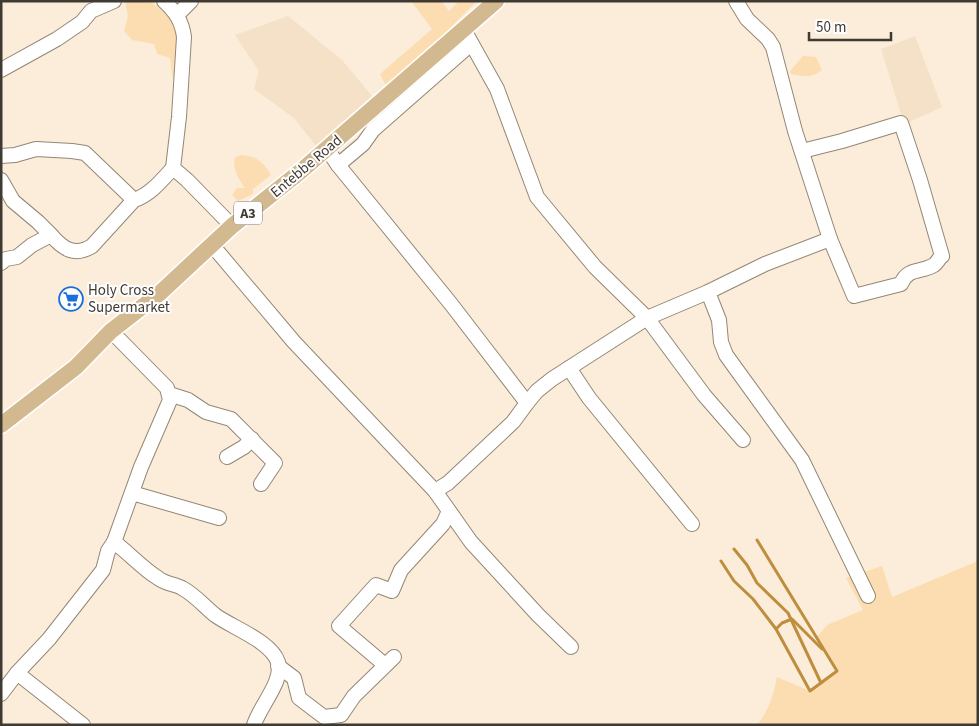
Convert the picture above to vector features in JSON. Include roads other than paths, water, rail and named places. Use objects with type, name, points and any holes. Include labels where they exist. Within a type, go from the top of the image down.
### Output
[{"type":"main road","name":"Entebbe Road","points":[[1,425],[76,367],[111,331],[160,293],[232,226],[327,149],[368,123],[467,37],[496,1]]},
{"type":"street","points":[[1,70],[57,39],[82,22],[91,11],[114,1]]},
{"type":"street","points":[[1,180],[13,201],[64,246],[72,251],[81,252],[92,246],[134,200],[141,198],[151,190],[173,168],[184,48],[183,28],[177,15],[164,1]]},
{"type":"street","points":[[177,15],[191,1]]},
{"type":"street","points":[[736,1],[747,19],[768,39],[773,47],[802,151],[830,239],[854,296],[901,284],[909,273],[934,264],[942,256],[920,180],[900,123],[802,151]]},
{"type":"street","points":[[467,37],[500,96],[537,197],[595,267],[647,318],[704,395],[743,440]]},
{"type":"street","points":[[338,165],[363,144],[368,123]]},
{"type":"street","points":[[1,156],[15,155],[36,149],[85,153],[134,200]]},
{"type":"street","points":[[327,149],[451,304],[527,403]]},
{"type":"street","points":[[173,168],[232,226]]},
{"type":"street","points":[[1,262],[17,257],[32,245],[51,235]]},
{"type":"street","points":[[435,491],[448,483],[513,422],[537,391],[647,318],[708,292],[765,264],[830,239]]},
{"type":"street","points":[[212,245],[294,342],[435,491],[472,542],[571,647]]},
{"type":"street","points":[[708,292],[719,320],[721,342],[726,355],[802,460],[868,596]]},
{"type":"street","points":[[1,694],[17,673],[49,639],[103,570],[108,551],[114,542],[141,467],[170,400],[167,388],[111,331]]},
{"type":"street","points":[[569,368],[588,398],[692,524]]},
{"type":"street","points":[[170,394],[188,400],[206,412],[231,419],[252,439],[274,463],[262,484]]},
{"type":"street","points":[[227,457],[244,447],[252,439]]},
{"type":"street","points":[[132,493],[219,518]]},
{"type":"street","points":[[278,666],[294,678],[299,698],[324,717],[341,715],[354,696],[390,661],[339,626],[376,585],[392,591],[401,570],[443,524],[449,511]]},
{"type":"street","points":[[114,542],[158,579],[180,587],[216,616],[255,638],[273,653],[278,661],[279,671],[254,725]]},
{"type":"street","points":[[17,673],[83,725]]},
{"type":"waterway","points":[[721,561],[734,581],[753,599],[776,629],[810,691],[837,671],[757,540]]},
{"type":"waterway","points":[[734,549],[747,565],[757,583],[788,613],[821,683]]},
{"type":"waterway","points":[[776,629],[782,623],[792,619],[822,649]]},
{"type":"place","name":"Holy Cross Supermarket","points":[[71,299]]}]
